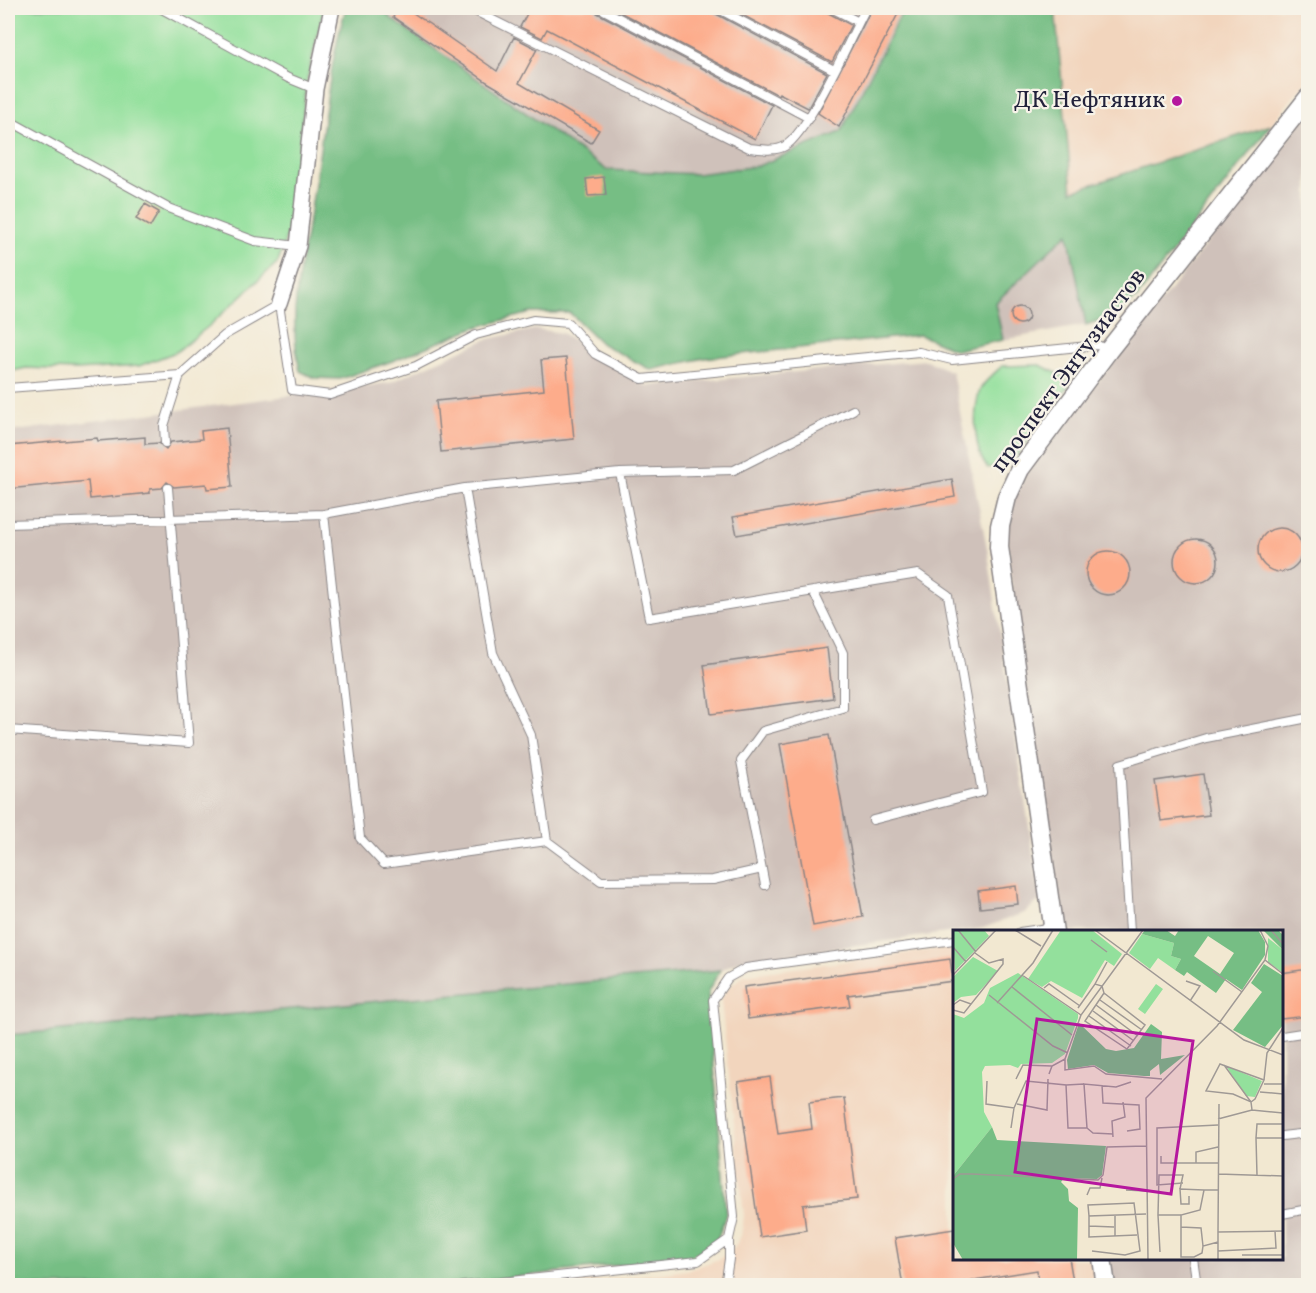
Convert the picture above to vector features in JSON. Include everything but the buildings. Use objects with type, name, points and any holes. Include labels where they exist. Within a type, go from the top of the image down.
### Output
[{"type":"street","points":[[279,304],[298,246],[315,89],[332,8]]},
{"type":"street","name":"проспект Энтузиастов","points":[[1054,929],[1002,572],[1000,526],[1006,497],[1020,469],[1108,351],[1308,98]]},
{"type":"street","points":[[1102,1260],[1106,1286]]},
{"type":"lane","points":[[160,8],[288,78],[315,89]]},
{"type":"lane","points":[[469,8],[749,148],[768,150],[785,146],[809,118],[866,8]]},
{"type":"lane","points":[[600,8],[809,118]]},
{"type":"lane","points":[[717,8],[834,70]]},
{"type":"lane","points":[[831,8],[859,22]]},
{"type":"lane","points":[[8,120],[168,208],[255,242],[298,246]]},
{"type":"lane","points":[[165,443],[164,426],[180,375],[225,335],[279,304],[292,390],[330,395],[416,366],[477,335],[533,320],[568,323],[595,354],[642,379],[919,352],[952,360],[1098,345],[1108,351]]},
{"type":"lane","points":[[8,388],[180,375]]},
{"type":"lane","points":[[8,524],[170,521],[324,514],[465,488],[620,473],[734,470],[853,410]]},
{"type":"lane","points":[[620,473],[649,618],[918,574],[948,595],[982,792],[873,820]]},
{"type":"lane","points":[[8,730],[189,743],[168,488]]},
{"type":"lane","points":[[465,488],[493,653],[531,735],[547,841]]},
{"type":"lane","points":[[324,514],[360,838],[384,864],[547,841],[601,880],[713,880],[762,869]]},
{"type":"lane","points":[[765,885],[741,760],[763,730],[843,708],[843,653],[813,591]]},
{"type":"lane","points":[[1130,930],[1120,764],[1206,738],[1308,718]]},
{"type":"lane","points":[[725,1286],[729,1239],[735,1217],[713,1000],[728,978],[746,968],[953,940]]},
{"type":"lane","points":[[1283,1036],[1308,1032]]},
{"type":"lane","points":[[1283,1136],[1308,1133]]},
{"type":"lane","points":[[1283,1214],[1308,1209]]},
{"type":"lane","points":[[463,1286],[698,1261],[729,1239]]},
{"type":"lane","points":[[1192,1260],[1197,1286]]},
{"type":"shaded area","points":[[380,8],[904,8],[841,132],[758,166],[697,174],[607,170],[392,19]]},
{"type":"shaded area","name":"ДК Нефтяник","points":[[1055,8],[1308,8],[1308,78],[1271,125],[1072,191]]},
{"type":"shaded area","points":[[1308,114],[1308,1285],[1112,1285],[1108,1260],[1283,1260],[1283,930],[1061,930],[1010,572],[1007,526],[1014,499],[1027,473]]},
{"type":"shaded area","points":[[1068,232],[1086,325],[1003,340],[995,303]]},
{"type":"shaded area","points":[[536,329],[562,333],[647,386],[926,360],[952,372],[987,548],[1040,900],[1024,913],[983,928],[953,930],[953,932],[738,961],[720,970],[8,1035],[8,432],[389,383],[485,340]]},
{"type":"shaded area","points":[[953,947],[953,1260],[1092,1260],[1095,1285],[559,1286],[689,1270],[719,1259],[733,1250],[741,1236],[744,1216],[721,1000],[728,988],[744,975]]},
{"type":"green space","points":[[8,8],[324,8],[307,80],[290,225],[278,262],[209,326],[176,352],[139,366],[76,370],[26,368],[8,372]]},
{"type":"green space","points":[[346,8],[380,8],[392,19],[607,170],[697,174],[758,166],[841,132],[904,8],[1055,8],[1072,191],[1271,125],[1137,298],[1117,314],[1086,325],[1068,233],[995,303],[1003,340],[956,350],[920,335],[704,358],[651,370],[602,344],[570,313],[531,313],[473,328],[395,360],[340,379],[314,378],[300,371],[296,348],[296,301],[331,73]]},
{"type":"green space","points":[[1040,365],[1065,377],[1069,386],[1013,461],[988,468],[979,452],[977,442],[976,409],[980,390],[1002,366]]},
{"type":"green space","points":[[720,970],[708,992],[726,1214],[717,1241],[690,1257],[435,1286],[8,1286],[8,1035]]},
{"type":"place","name":"ДК Нефтяник","points":[[1177,101]]}]
